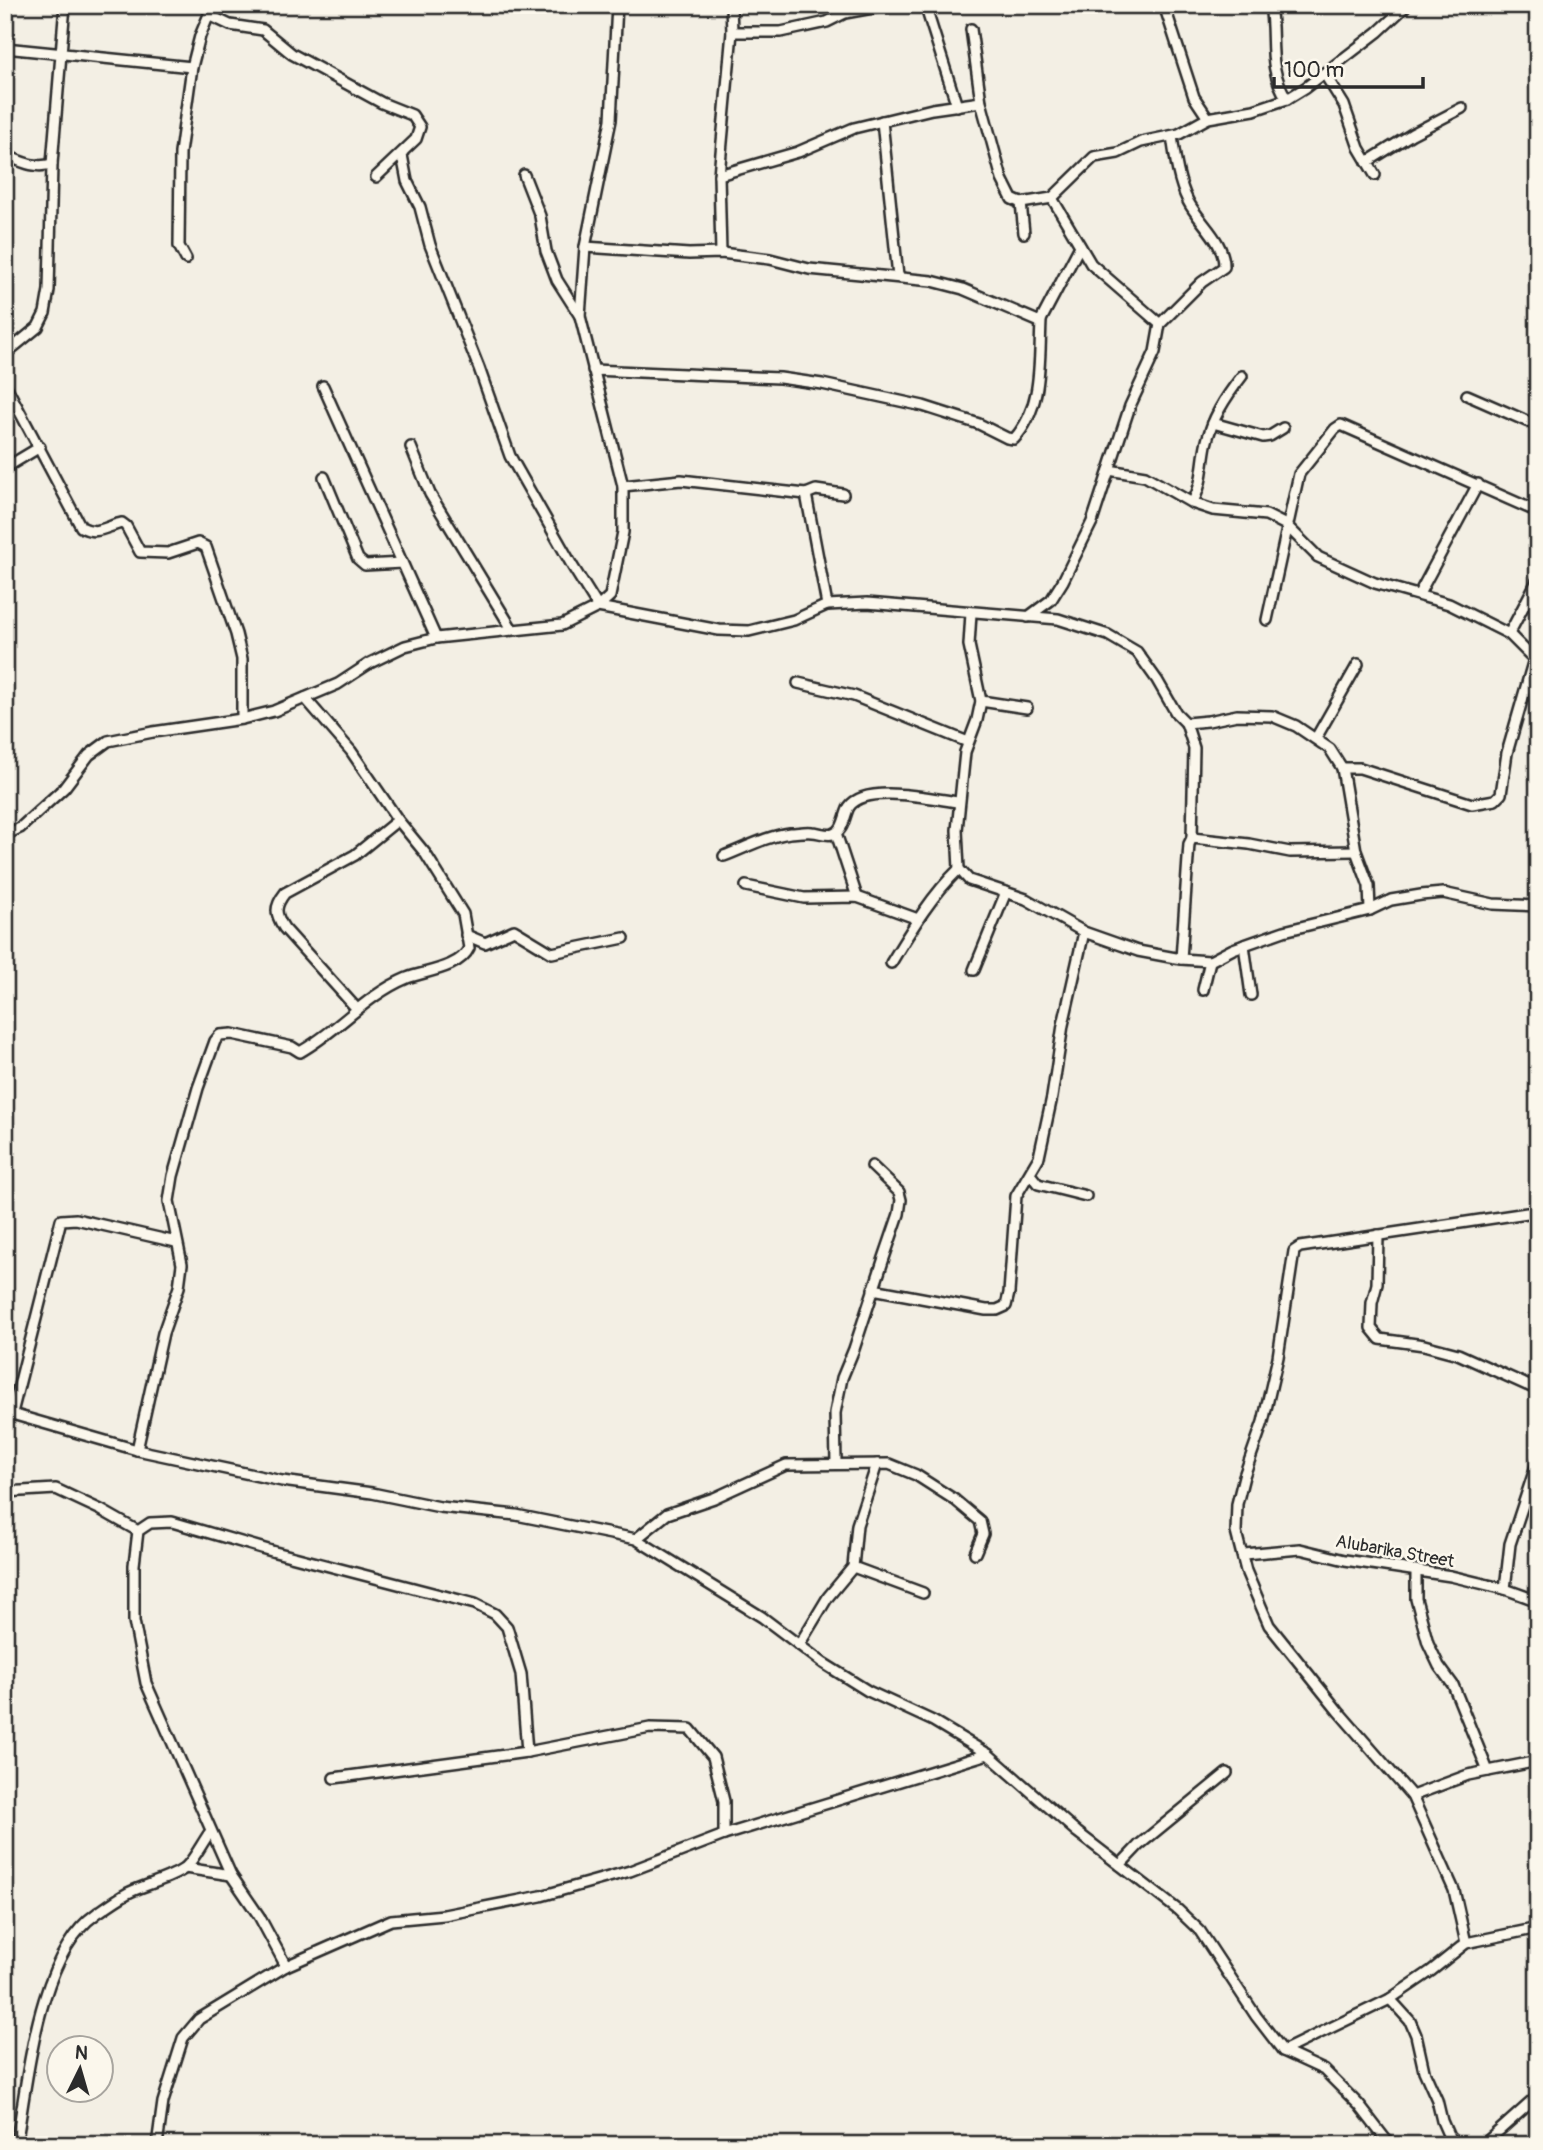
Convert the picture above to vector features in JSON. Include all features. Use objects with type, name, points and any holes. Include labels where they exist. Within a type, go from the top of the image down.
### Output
[{"type":"street","points":[[5,354],[38,327],[45,313],[49,290],[52,164],[65,5]]},
{"type":"street","points":[[5,835],[20,828],[64,788],[89,755],[108,741],[242,719],[274,711],[338,684],[370,663],[405,646],[436,638],[562,625],[598,607],[610,596],[623,532],[623,486],[580,316],[585,247],[611,120],[617,5]]},
{"type":"street","points":[[721,253],[719,175],[732,32],[731,5]]},
{"type":"street","points":[[732,32],[781,32],[827,22],[845,13],[889,5]]},
{"type":"street","points":[[925,5],[957,106]]},
{"type":"street","points":[[1164,5],[1194,97],[1208,118]]},
{"type":"street","points":[[1270,5],[1274,72],[1287,99]]},
{"type":"street","points":[[971,29],[981,102],[1008,192],[1012,199],[1021,203],[1052,198],[1094,157],[1118,153],[1141,142],[1171,136],[1208,118],[1254,110],[1287,99],[1378,32],[1406,5]]},
{"type":"street","points":[[186,259],[179,246],[180,153],[192,66],[211,10],[230,25],[263,30],[292,54],[382,103],[412,116],[420,127],[416,139],[376,177]]},
{"type":"street","points":[[5,48],[192,66]]},
{"type":"street","points":[[1324,73],[1344,105],[1359,148],[1375,175]]},
{"type":"street","points":[[719,175],[798,152],[854,128],[932,109],[981,102]]},
{"type":"street","points":[[1367,162],[1412,134],[1462,108]]},
{"type":"street","points":[[882,121],[898,276]]},
{"type":"street","points":[[1028,617],[1051,600],[1092,522],[1130,406],[1155,352],[1160,324],[1193,290],[1224,267],[1225,253],[1188,201],[1178,173],[1171,136]]},
{"type":"street","points":[[5,155],[40,167],[52,164]]},
{"type":"street","points":[[401,155],[407,181],[420,207],[430,245],[479,368],[510,456],[598,607],[719,630],[749,631],[794,620],[827,605],[867,603],[1058,619],[1108,635],[1137,652],[1176,713],[1186,723],[1194,748],[1192,838],[1189,844],[1181,959]]},
{"type":"street","points":[[524,175],[540,216],[546,251],[557,280],[580,316]]},
{"type":"street","points":[[1052,198],[1091,264],[1160,324]]},
{"type":"street","points":[[1021,203],[1024,233]]},
{"type":"street","points":[[593,370],[779,378],[822,384],[923,406],[1014,439],[1033,410],[1041,321],[1080,246]]},
{"type":"street","points":[[585,247],[689,254],[721,253],[770,258],[809,269],[932,281],[963,289],[1041,321]]},
{"type":"street","points":[[1192,503],[1199,492],[1206,444],[1213,423],[1222,402],[1242,376]]},
{"type":"street","points":[[5,384],[81,527],[99,532],[122,523],[140,552],[168,553],[198,542],[206,547],[242,659],[242,719]]},
{"type":"street","points":[[323,386],[436,638]]},
{"type":"street","points":[[1467,395],[1538,426]]},
{"type":"street","points":[[1213,423],[1263,438],[1283,428]]},
{"type":"street","points":[[1267,620],[1299,474],[1341,425],[1538,512]]},
{"type":"street","points":[[5,468],[40,447]]},
{"type":"street","points":[[411,447],[430,494],[512,629]]},
{"type":"street","points":[[1109,470],[1145,476],[1192,503],[1213,510],[1266,515],[1286,525],[1318,557],[1375,583],[1449,604],[1509,634],[1536,660],[1507,753],[1501,794],[1495,800],[1472,804],[1360,768],[1342,768]]},
{"type":"street","points":[[324,477],[358,559],[365,565],[402,563]]},
{"type":"street","points":[[623,486],[681,480],[806,494],[816,490],[844,494]]},
{"type":"street","points":[[1419,594],[1478,484]]},
{"type":"street","points":[[806,494],[827,605]]},
{"type":"street","points":[[1509,634],[1538,579]]},
{"type":"street","points":[[971,613],[969,645],[981,701],[965,752],[958,802],[959,869],[968,880],[1026,899],[1084,932],[1138,951],[1210,961],[1284,931],[1370,910],[1391,900],[1443,893],[1493,904],[1538,906]]},
{"type":"street","points":[[1316,738],[1358,664]]},
{"type":"street","points":[[798,683],[854,696],[968,742]]},
{"type":"street","points":[[137,1450],[163,1333],[179,1287],[182,1264],[169,1201],[173,1176],[215,1041],[220,1035],[232,1034],[292,1047],[300,1052],[386,989],[406,979],[461,960],[469,948],[463,914],[425,853],[398,820],[351,751],[305,698]]},
{"type":"street","points":[[981,701],[1027,708]]},
{"type":"street","points":[[1186,723],[1237,715],[1272,716],[1316,738],[1330,749],[1342,768],[1356,850],[1369,886],[1370,910]]},
{"type":"street","points":[[724,856],[784,834],[813,831],[830,835],[836,833],[840,830],[850,806],[859,798],[870,794],[958,802]]},
{"type":"street","points":[[357,1009],[284,928],[276,915],[277,903],[285,893],[355,855],[398,820]]},
{"type":"street","points":[[836,833],[857,897]]},
{"type":"street","points":[[1192,838],[1250,844],[1290,852],[1356,850]]},
{"type":"street","points":[[891,963],[918,919],[946,881],[959,869]]},
{"type":"street","points":[[746,886],[804,898],[857,897],[918,919]]},
{"type":"street","points":[[974,970],[1006,892]]},
{"type":"street","points":[[466,935],[485,943],[514,930],[552,953],[624,938]]},
{"type":"street","points":[[873,1289],[986,1310],[997,1310],[1006,1306],[1016,1196],[1039,1157],[1063,1025],[1084,932]]},
{"type":"street","points":[[1244,945],[1251,995]]},
{"type":"street","points":[[1203,990],[1210,961]]},
{"type":"street","points":[[836,1464],[835,1413],[842,1378],[899,1214],[901,1200],[899,1192],[872,1166]]},
{"type":"street","points":[[1030,1174],[1038,1184],[1086,1196]]},
{"type":"street","points":[[1466,1942],[1454,1891],[1412,1796],[1338,1711],[1269,1625],[1246,1572],[1244,1554],[1236,1532],[1237,1504],[1274,1378],[1294,1251],[1300,1247],[1378,1235],[1527,1213],[1538,1214]]},
{"type":"street","points":[[176,1242],[76,1219],[61,1220],[9,1413],[137,1450],[282,1481],[372,1493],[440,1507],[516,1515],[636,1539],[762,1616],[867,1691],[933,1721],[988,1754],[1037,1799],[1178,1910],[1199,1931],[1283,2052],[1324,2070],[1359,2105],[1390,2145]]},
{"type":"street","points":[[1378,1235],[1377,1284],[1372,1303],[1371,1328],[1380,1339],[1424,1345],[1458,1354],[1538,1390]]},
{"type":"street","points":[[1505,1588],[1510,1544],[1538,1460]]},
{"type":"street","points":[[799,1645],[828,1597],[853,1567],[857,1525],[877,1464]]},
{"type":"street","points":[[636,1539],[667,1514],[714,1498],[786,1465],[889,1464],[916,1475],[955,1500],[980,1521],[983,1534],[975,1553]]},
{"type":"street","points":[[5,1492],[55,1489],[138,1531]]},
{"type":"street","points":[[286,1966],[231,1875],[146,1683],[134,1621],[134,1565],[138,1531],[150,1523],[172,1522],[475,1604],[495,1614],[507,1627],[521,1674],[527,1752]]},
{"type":"street","name":"Alubarika Street","points":[[1244,1554],[1300,1549],[1345,1560],[1416,1570],[1505,1588],[1538,1601]]},
{"type":"street","points":[[853,1567],[923,1593]]},
{"type":"street","points":[[1416,1570],[1416,1599],[1428,1643],[1438,1666],[1457,1694],[1488,1771]]},
{"type":"street","points":[[334,1778],[527,1752],[650,1728],[690,1729],[713,1757],[723,1801],[724,1835]]},
{"type":"street","points":[[157,2145],[163,2102],[183,2038],[199,2019],[286,1966],[391,1920],[444,1915],[541,1896],[630,1871],[724,1835],[988,1754]]},
{"type":"street","points":[[1412,1796],[1468,1775],[1538,1761]]},
{"type":"street","points":[[1120,1866],[1139,1845],[1227,1773]]},
{"type":"street","points":[[16,2145],[32,2052],[49,1983],[60,1956],[78,1928],[94,1915],[126,1894],[185,1868],[210,1832]]},
{"type":"street","points":[[185,1868],[231,1875]]},
{"type":"street","points":[[1283,2052],[1390,1998],[1431,1971],[1466,1942],[1538,1928]]},
{"type":"street","points":[[1390,1998],[1410,2021],[1416,2035],[1423,2071],[1437,2100],[1442,2121],[1449,2137],[1458,2145]]},
{"type":"street","points":[[1483,2145],[1538,2096]]}]
